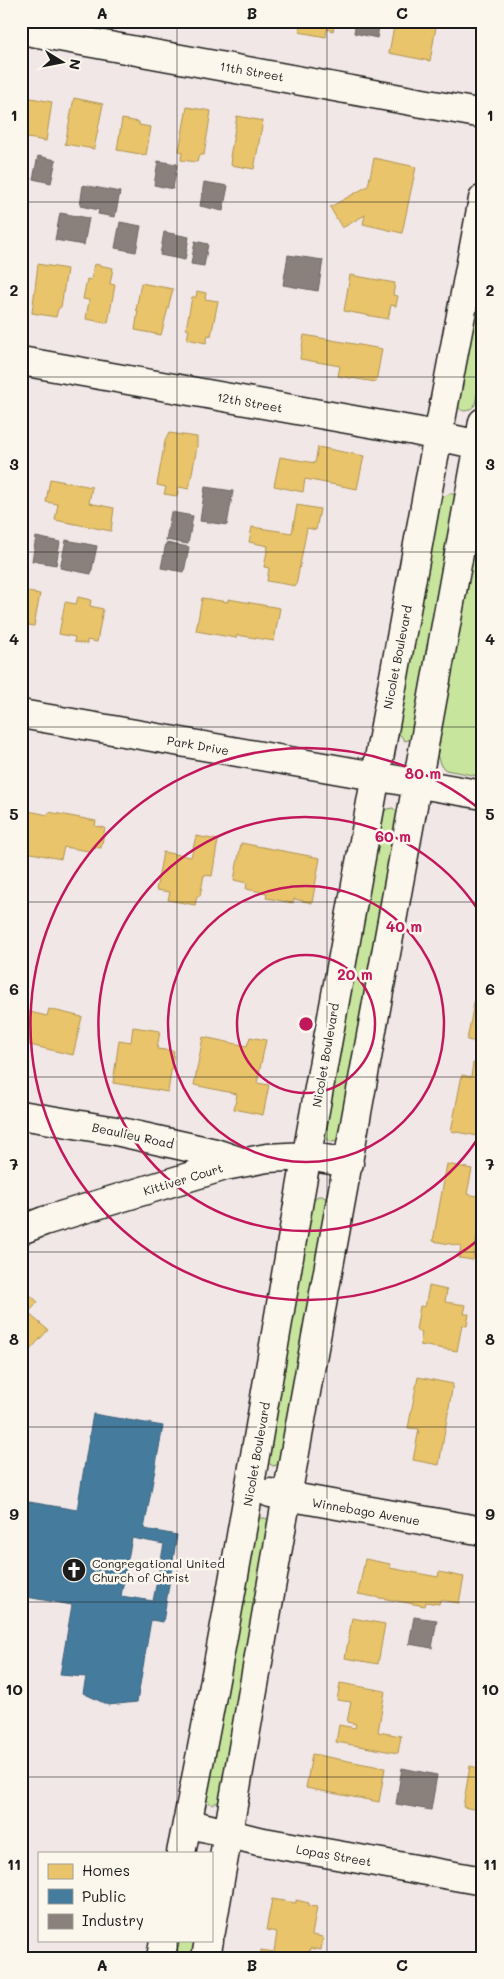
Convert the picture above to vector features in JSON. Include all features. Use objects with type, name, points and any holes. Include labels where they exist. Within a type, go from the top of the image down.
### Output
[{"type":"street","name":"11th Street","points":[[21,30],[483,114]]},
{"type":"street","name":"Nicolet Boulevard","points":[[181,1852],[250,1489],[306,1156],[375,776],[483,199]]},
{"type":"street","name":"12th Street","points":[[21,361],[438,436],[481,434]]},
{"type":"street","points":[[212,1926],[287,1496],[481,434]]},
{"type":"street","name":"Park Drive","points":[[21,714],[483,795]]},
{"type":"street","name":"Beaulieu Road","points":[[21,1115],[116,1131],[215,1153],[243,1163]]},
{"type":"street","name":"Kittiver Court","points":[[21,1230],[225,1166],[267,1158],[306,1156],[349,1163]]},
{"type":"street","name":"Winnebago Avenue","points":[[250,1489],[483,1531]]},
{"type":"street","name":"Lopas Street","points":[[187,1823],[229,1835],[483,1881]]},
{"type":"street","points":[[161,1958],[164,1942]]},
{"type":"street","points":[[206,1958],[209,1942]]},
{"type":"green space","points":[[483,260],[483,361],[475,405],[463,411],[457,404]]},
{"type":"green space","points":[[451,493],[456,496],[411,739],[405,741],[398,732],[441,498]]},
{"type":"green space","points":[[483,494],[483,777],[446,770],[441,766],[436,753]]},
{"type":"green space","points":[[393,808],[400,815],[338,1141],[331,1142],[326,1138],[325,1133],[383,813],[387,809]]},
{"type":"green space","points":[[318,1196],[327,1199],[280,1464],[273,1466],[268,1463],[267,1457],[313,1200]]},
{"type":"green space","points":[[259,1518],[265,1518],[269,1521],[222,1800],[212,1805],[205,1798],[254,1521]]},
{"type":"green space","points":[[179,1942],[197,1942],[194,1958],[175,1958]]},
{"type":"building: Homes","points":[[301,21],[335,21],[333,31],[327,29],[326,37],[299,32]]},
{"type":"building: Homes","points":[[395,21],[417,25],[418,21],[437,21],[430,61],[389,53]]},
{"type":"building: Homes","points":[[21,96],[52,102],[46,141],[21,137]]},
{"type":"building: Homes","points":[[74,98],[103,104],[94,149],[65,144]]},
{"type":"building: Homes","points":[[187,107],[211,111],[204,155],[199,155],[197,162],[181,160],[182,152],[179,151]]},
{"type":"building: Homes","points":[[237,116],[263,121],[254,169],[231,165],[232,157],[230,157]]},
{"type":"building: Homes","points":[[122,119],[139,122],[139,125],[151,127],[146,155],[117,150]]},
{"type":"building: Homes","points":[[374,158],[416,167],[402,233],[363,224],[365,215],[342,228],[330,207],[368,186]]},
{"type":"building: Homes","points":[[38,264],[67,269],[61,307],[58,309],[56,317],[32,313]]},
{"type":"building: Homes","points":[[94,264],[113,268],[110,284],[115,285],[108,323],[86,319],[89,300],[83,299],[87,279],[91,280]]},
{"type":"building: Homes","points":[[350,275],[395,283],[393,295],[398,296],[396,306],[391,305],[388,319],[344,311]]},
{"type":"building: Homes","points":[[141,283],[173,289],[161,335],[135,330],[138,311],[136,310]]},
{"type":"building: Homes","points":[[197,291],[206,293],[205,299],[218,301],[211,336],[208,335],[206,343],[187,339],[189,330],[186,329],[192,297],[196,297]]},
{"type":"building: Homes","points":[[304,335],[382,349],[376,382],[338,376],[340,366],[300,359]]},
{"type":"building: Homes","points":[[169,433],[197,437],[197,447],[189,489],[179,487],[177,496],[164,494],[166,487],[157,485],[165,441]]},
{"type":"building: Homes","points":[[318,447],[364,456],[357,489],[305,479],[303,492],[274,486],[280,457],[315,463]]},
{"type":"building: Homes","points":[[50,479],[92,487],[89,503],[114,508],[111,531],[55,520],[58,504],[46,502]]},
{"type":"building: Homes","points":[[297,505],[320,509],[316,530],[307,528],[296,586],[267,581],[269,568],[264,567],[268,546],[249,542],[252,527],[292,533]]},
{"type":"building: Homes","points":[[21,591],[40,594],[34,626],[21,624]]},
{"type":"building: Homes","points":[[78,597],[91,600],[90,606],[103,609],[97,642],[87,640],[87,644],[74,642],[75,637],[59,634],[65,602],[76,604]]},
{"type":"building: Homes","points":[[202,598],[228,602],[228,599],[280,608],[274,641],[237,635],[236,638],[196,631]]},
{"type":"building: Homes","points":[[24,810],[48,815],[49,812],[96,821],[95,826],[105,828],[101,848],[91,847],[89,851],[64,847],[61,859],[21,851],[21,823]]},
{"type":"building: Homes","points":[[196,836],[218,840],[212,876],[204,875],[200,896],[197,896],[195,905],[168,900],[170,892],[156,890],[163,852],[191,857]]},
{"type":"building: Homes","points":[[241,843],[320,858],[312,903],[294,899],[293,903],[266,898],[267,893],[246,889],[247,883],[234,880]]},
{"type":"building: Homes","points":[[483,961],[483,1043],[467,1040]]},
{"type":"building: Homes","points":[[49,1009],[82,1017],[73,1055],[21,1043],[21,1010],[47,1016]]},
{"type":"building: Homes","points":[[133,1027],[160,1031],[157,1049],[174,1051],[168,1092],[113,1083],[119,1040],[131,1042]]},
{"type":"building: Homes","points":[[203,1037],[247,1046],[250,1037],[266,1040],[257,1083],[269,1085],[263,1115],[234,1109],[237,1094],[194,1085]]},
{"type":"building: Homes","points":[[473,1063],[483,1065],[483,1137],[451,1131],[462,1075],[471,1077]]},
{"type":"building: Homes","points":[[447,1164],[472,1169],[467,1194],[483,1197],[473,1260],[459,1258],[461,1246],[433,1241]]},
{"type":"building: Homes","points":[[429,1286],[447,1290],[445,1302],[466,1305],[464,1314],[469,1314],[467,1326],[462,1325],[457,1351],[420,1345],[422,1332],[416,1330],[420,1306],[425,1307]]},
{"type":"building: Homes","points":[[21,1287],[38,1302],[28,1313],[48,1330],[21,1360]]},
{"type":"building: Homes","points":[[418,1377],[453,1384],[439,1465],[413,1460],[419,1429],[408,1428]]},
{"type":"building: Homes","points":[[365,1559],[390,1564],[390,1568],[438,1577],[439,1572],[464,1577],[459,1603],[440,1600],[439,1604],[426,1602],[425,1606],[358,1594]]},
{"type":"building: Homes","points":[[352,1618],[385,1624],[378,1664],[345,1658]]},
{"type":"building: Homes","points":[[340,1683],[385,1691],[378,1732],[401,1736],[398,1753],[336,1742],[339,1725],[355,1728],[356,1724],[347,1722],[351,1702],[337,1700]]},
{"type":"building: Homes","points":[[312,1754],[385,1768],[379,1802],[306,1788]]},
{"type":"building: Homes","points":[[470,1766],[483,1769],[483,1811],[463,1807]]},
{"type":"building: Homes","points":[[272,1899],[296,1903],[296,1900],[309,1903],[309,1906],[317,1907],[312,1935],[323,1937],[321,1950],[310,1948],[308,1958],[260,1958],[261,1950],[274,1952],[277,1932],[266,1930]]},
{"type":"building: Public","name":"Congregational United Church of Christ","points":[[93,1414],[163,1426],[144,1529],[177,1535],[163,1622],[151,1620],[137,1702],[108,1705],[83,1693],[86,1677],[60,1675],[72,1605],[21,1596],[21,1511],[23,1501],[77,1510]],"holes":[[[132,1538],[164,1544],[153,1601],[121,1596]]]},
{"type":"building: Industry","points":[[356,21],[380,21],[377,38],[354,33]]},
{"type":"building: Industry","points":[[38,156],[56,160],[51,183],[33,179]]},
{"type":"building: Industry","points":[[158,161],[177,164],[173,189],[154,185]]},
{"type":"building: Industry","points":[[204,182],[228,186],[223,211],[200,206]]},
{"type":"building: Industry","points":[[83,185],[120,192],[115,217],[98,214],[99,210],[80,206]]},
{"type":"building: Industry","points":[[21,205],[30,206],[26,225],[21,224]]},
{"type":"building: Industry","points":[[60,213],[89,218],[84,245],[55,240]]},
{"type":"building: Industry","points":[[120,222],[141,226],[136,252],[115,248]]},
{"type":"building: Industry","points":[[164,232],[189,237],[185,260],[160,255]]},
{"type":"building: Industry","points":[[195,241],[208,244],[204,266],[191,264]]},
{"type":"building: Industry","points":[[288,255],[323,260],[318,291],[283,285]]},
{"type":"building: Industry","points":[[205,487],[233,491],[227,525],[200,521]]},
{"type":"building: Industry","points":[[171,512],[193,516],[188,544],[166,540]]},
{"type":"building: Industry","points":[[36,537],[60,542],[56,565],[32,561]]},
{"type":"building: Industry","points":[[66,540],[97,546],[91,574],[60,568]]},
{"type":"building: Industry","points":[[166,543],[189,547],[184,572],[161,568]]},
{"type":"building: Industry","points":[[414,1617],[437,1620],[432,1648],[409,1644]]},
{"type":"building: Industry","points":[[402,1768],[437,1775],[431,1810],[396,1804]]},
{"type":"place","name":"Congregational United Church of Christ","points":[[74,1570]]}]
